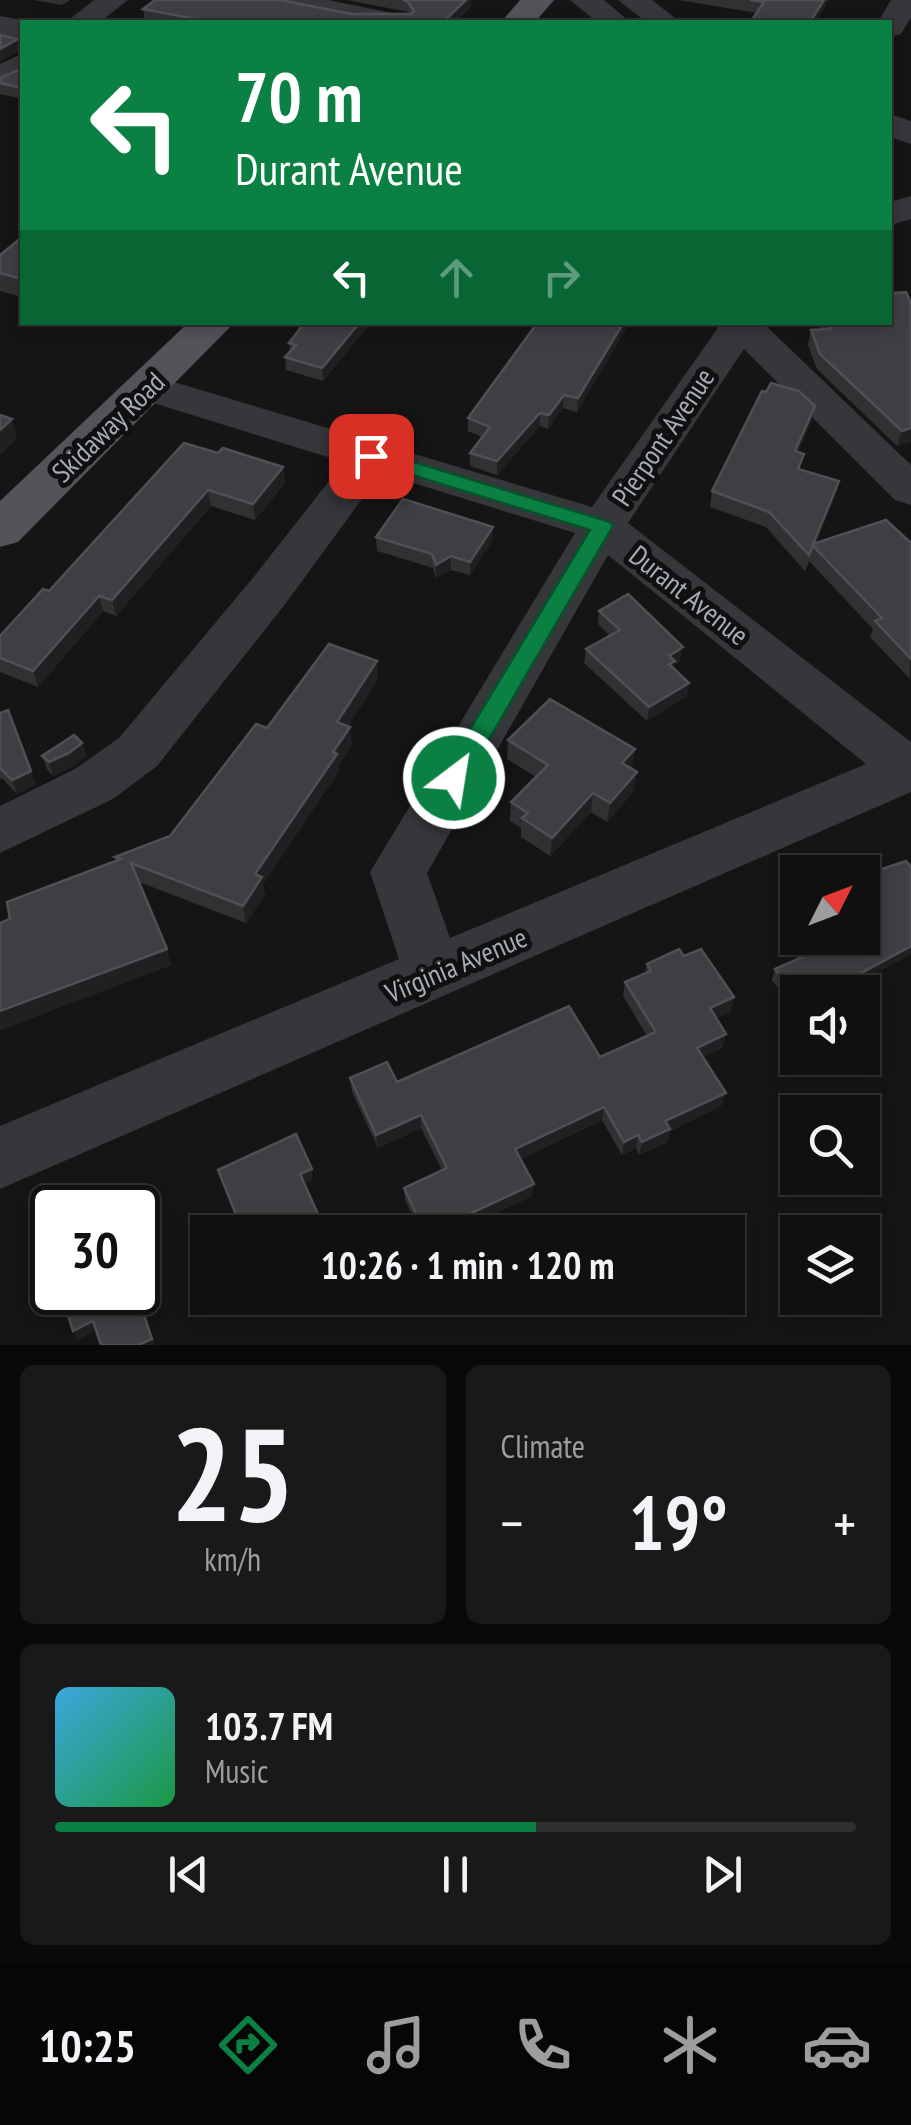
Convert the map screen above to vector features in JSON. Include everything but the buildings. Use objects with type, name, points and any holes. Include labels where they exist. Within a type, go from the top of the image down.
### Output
[{"type":"main road","name":"Skidaway Road","points":[[0,530],[211,325]]},
{"type":"street","points":[[83,20],[113,0]]},
{"type":"street","points":[[283,0],[386,20]]},
{"type":"street","points":[[585,0],[612,20]]},
{"type":"street","points":[[634,0],[662,20]]},
{"type":"street","points":[[892,24],[906,0]]},
{"type":"street","name":"Pierpont Avenue","points":[[434,974],[398,872],[602,526],[740,325]]},
{"type":"street","points":[[743,325],[911,490]]},
{"type":"street","name":"Durant Avenue","points":[[150,388],[602,526],[910,769]]},
{"type":"street","points":[[0,831],[94,784],[138,752],[269,591],[371,456]]},
{"type":"street","name":"Virginia Avenue","points":[[0,1158],[910,769]]},
{"type":"route","points":[[371,456],[602,526],[454,778]]}]
